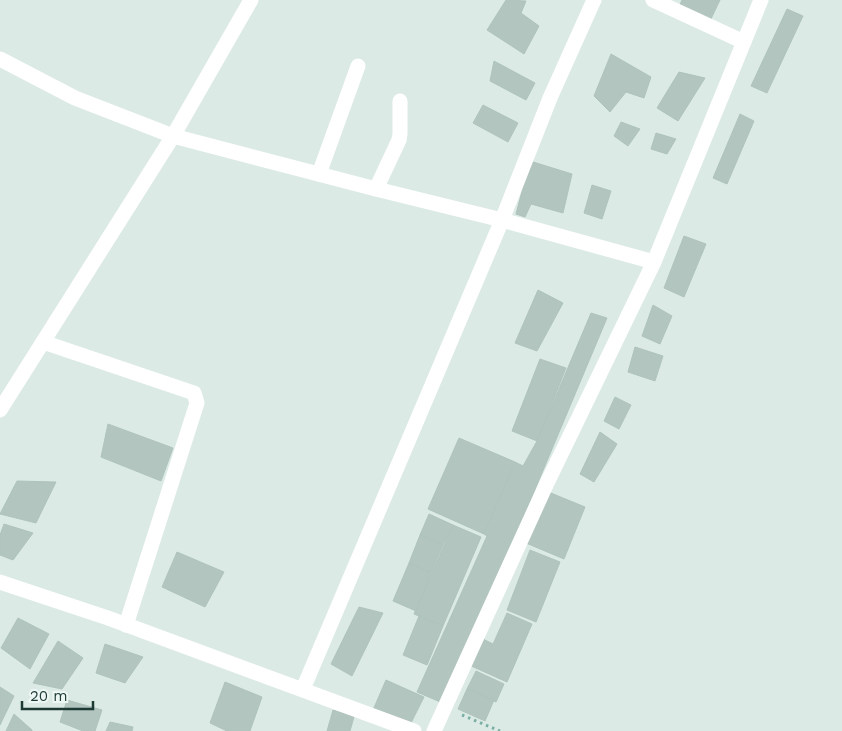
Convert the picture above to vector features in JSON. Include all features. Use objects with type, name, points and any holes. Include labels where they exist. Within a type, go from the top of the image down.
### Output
[{"type":"street","points":[[2,403],[43,342],[173,136],[251,0]]},
{"type":"street","points":[[303,689],[502,220],[550,98],[594,0]]},
{"type":"street","points":[[653,0],[744,42]]},
{"type":"street","points":[[434,731],[547,483],[654,262],[761,0]]},
{"type":"street","points":[[0,59],[75,98],[173,136],[502,220],[654,262]]},
{"type":"street","points":[[319,174],[358,66]]},
{"type":"street","points":[[376,189],[399,140],[400,101]]},
{"type":"street","points":[[43,342],[194,393],[197,403],[126,625]]},
{"type":"street","points":[[0,582],[126,625],[414,731]]},
{"type":"path","points":[[446,708],[500,731]]},
{"type":"building","points":[[506,0],[526,1],[521,13],[539,26],[524,54],[487,30]]},
{"type":"building","points":[[682,0],[720,0],[709,23],[678,9]]},
{"type":"building","points":[[787,9],[803,16],[767,93],[751,86]]},
{"type":"building","points":[[611,54],[651,77],[644,98],[626,92],[610,112],[594,96]]},
{"type":"building","points":[[494,61],[535,83],[526,100],[490,81]]},
{"type":"building","points":[[679,72],[705,78],[678,121],[657,108]]},
{"type":"building","points":[[483,105],[518,123],[508,142],[473,123]]},
{"type":"building","points":[[740,114],[754,121],[727,184],[713,178]]},
{"type":"building","points":[[621,122],[640,129],[628,146],[614,136]]},
{"type":"building","points":[[656,133],[676,139],[667,154],[651,149]]},
{"type":"building","points":[[530,161],[572,174],[563,213],[531,204],[525,217],[516,214]]},
{"type":"building","points":[[592,185],[611,191],[602,219],[584,213]]},
{"type":"building","points":[[684,236],[706,244],[684,297],[664,288]]},
{"type":"building","points":[[538,290],[563,303],[537,351],[515,343]]},
{"type":"building","points":[[653,305],[672,316],[660,344],[642,336]]},
{"type":"building","points":[[591,313],[607,318],[445,704],[417,692],[487,536],[484,534],[515,462],[523,466],[537,441]]},
{"type":"building","points":[[635,347],[663,356],[655,381],[628,372]]},
{"type":"building","points":[[540,359],[566,368],[537,441],[512,431]]},
{"type":"building","points":[[615,397],[631,405],[619,429],[604,421]]},
{"type":"building","points":[[108,424],[173,448],[161,481],[101,457]]},
{"type":"building","points":[[600,432],[617,444],[594,482],[580,474]]},
{"type":"building","points":[[459,438],[515,462],[484,534],[428,509]]},
{"type":"building","points":[[17,481],[56,482],[36,523],[0,514]]},
{"type":"building","points":[[546,491],[585,507],[564,559],[526,543]]},
{"type":"building","points":[[429,514],[453,525],[443,545],[420,535]]},
{"type":"building","points":[[4,524],[33,533],[13,560],[0,555],[0,535]]},
{"type":"building","points":[[453,525],[481,537],[443,626],[414,614]]},
{"type":"building","points":[[420,535],[443,545],[431,573],[409,563]]},
{"type":"building","points":[[530,550],[560,562],[536,622],[507,610]]},
{"type":"building","points":[[177,552],[224,572],[205,607],[162,587]]},
{"type":"building","points":[[409,563],[431,573],[416,611],[393,601]]},
{"type":"building","points":[[359,607],[383,613],[352,676],[331,664]]},
{"type":"building","points":[[507,613],[532,624],[507,682],[469,665],[481,638],[493,644]]},
{"type":"building","points":[[419,616],[443,626],[427,665],[403,655]]},
{"type":"building","points":[[18,618],[49,634],[30,669],[1,648]]},
{"type":"building","points":[[58,641],[83,658],[62,689],[33,683]]},
{"type":"building","points":[[105,644],[143,657],[125,683],[96,673]]},
{"type":"building","points":[[476,671],[504,684],[496,702],[467,689]]},
{"type":"building","points":[[386,680],[424,697],[410,725],[373,710]]},
{"type":"building","points":[[225,682],[262,697],[250,731],[227,731],[210,723]]},
{"type":"building","points":[[0,687],[14,696],[0,725]]},
{"type":"building","points":[[467,689],[494,700],[485,721],[458,709]]},
{"type":"building","points":[[67,700],[102,710],[95,731],[83,731],[60,722]]},
{"type":"building","points":[[333,710],[354,717],[350,731],[327,731]]},
{"type":"building","points":[[14,714],[32,730],[32,731],[6,731]]},
{"type":"building","points":[[110,722],[133,727],[132,731],[106,731]]}]
